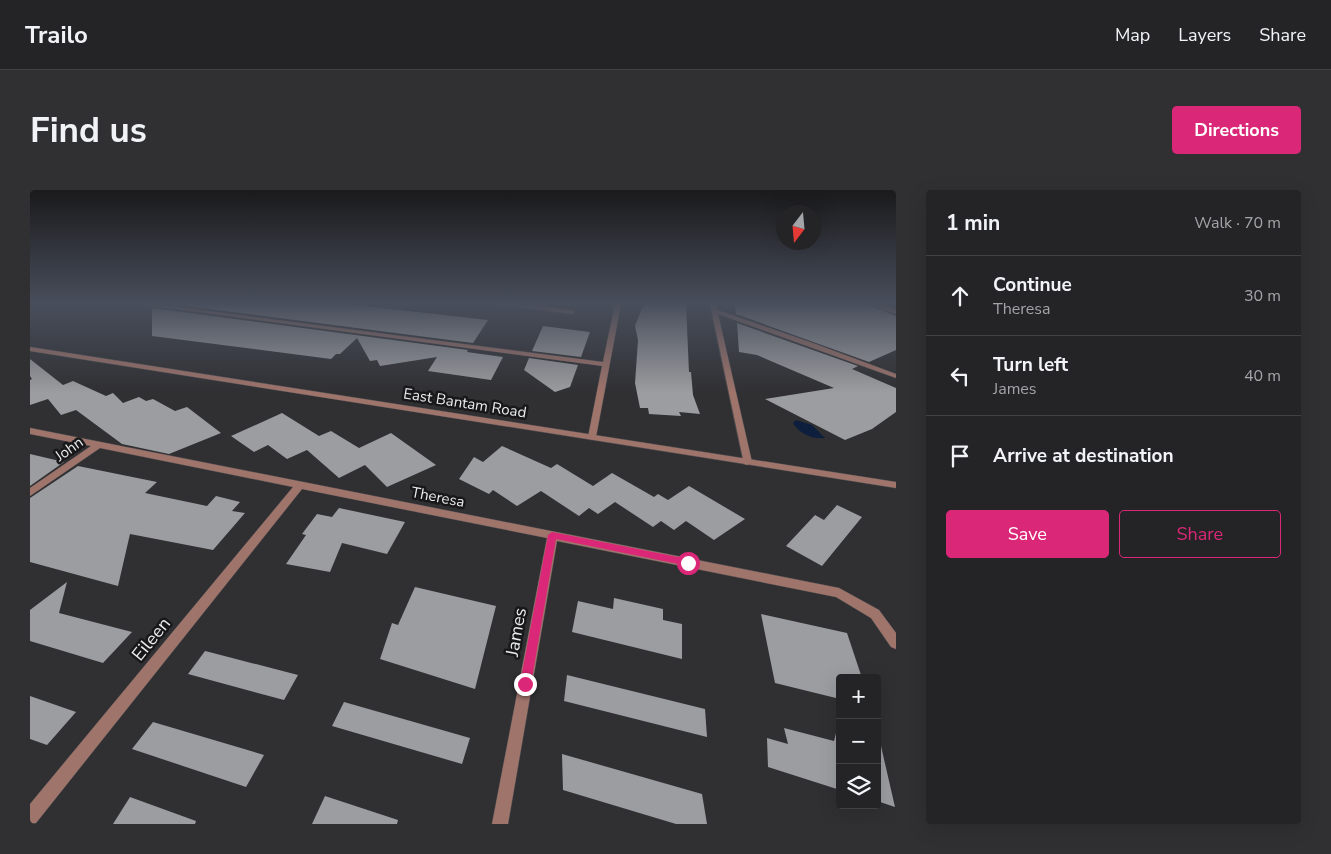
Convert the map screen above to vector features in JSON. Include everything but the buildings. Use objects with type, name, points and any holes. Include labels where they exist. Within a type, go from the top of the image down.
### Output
[{"type":"street","points":[[370,334],[606,364]]},
{"type":"street","points":[[592,437],[612,334]]},
{"type":"street","points":[[719,334],[747,462]]},
{"type":"street","points":[[784,334],[896,376]]},
{"type":"street","name":"East Bantam Road","points":[[30,349],[896,485]]},
{"type":"street","name":"Theresa","points":[[30,431],[839,593],[875,614],[896,643]]},
{"type":"street","name":"John","points":[[30,494],[100,444]]},
{"type":"street","name":"Eileen","points":[[30,817],[300,484]]},
{"type":"street","name":"James","points":[[500,824],[552,535]]},
{"type":"water","points":[[796,420],[812,425],[825,438],[815,438],[802,433],[793,423]]},
{"type":"route","points":[[525,684],[552,535],[688,563]]}]
